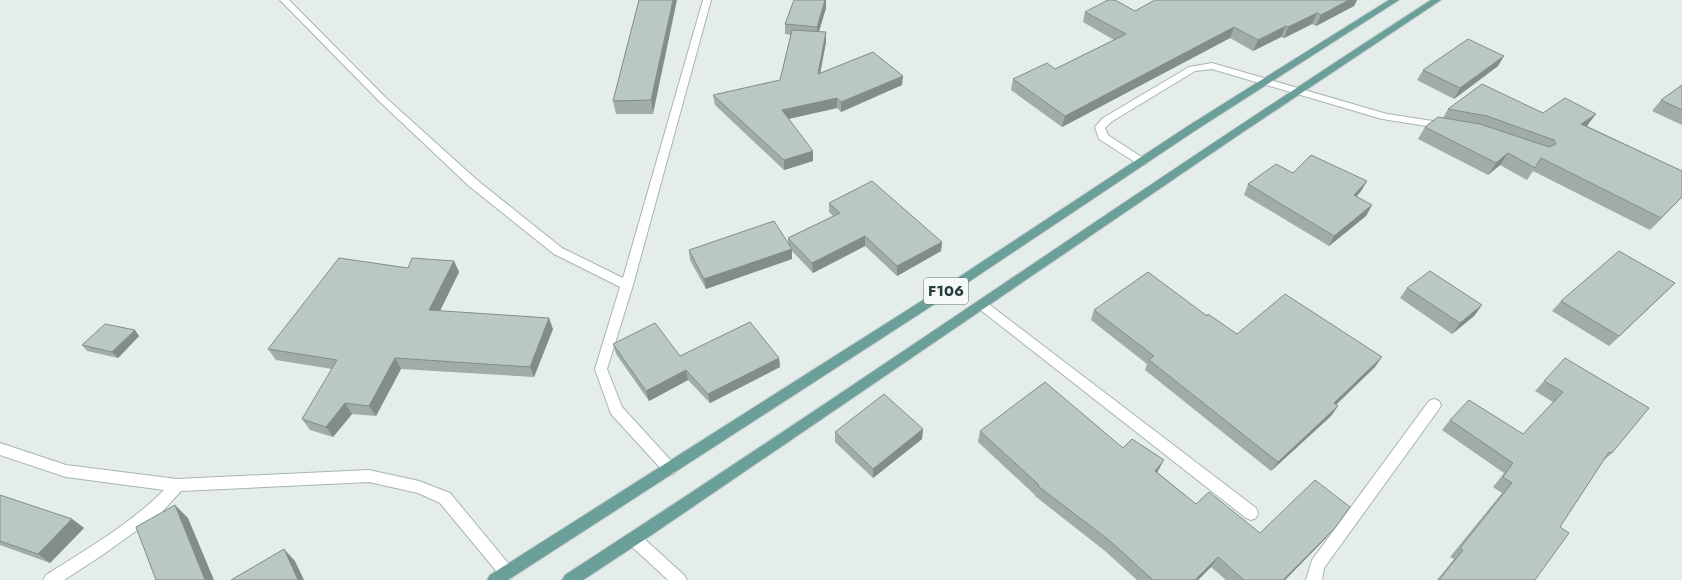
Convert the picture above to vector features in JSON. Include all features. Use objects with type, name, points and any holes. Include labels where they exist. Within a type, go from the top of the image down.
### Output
[{"type":"main road","name":"F106","points":[[501,576],[670,469],[1142,162],[1396,0]]},
{"type":"main road","name":"F106","points":[[570,580],[634,539],[982,305],[1163,181],[1437,0]]},
{"type":"street","points":[[284,0],[382,99],[473,183],[558,251],[626,285]]},
{"type":"street","points":[[670,469],[616,410],[601,369],[707,0]]},
{"type":"street","points":[[1142,162],[1103,137],[1100,127],[1107,120],[1192,69],[1212,66],[1268,81],[1298,92],[1386,117],[1453,128]]},
{"type":"street","points":[[982,305],[1251,513]]},
{"type":"street","points":[[1314,580],[1317,565],[1434,405]]},
{"type":"street","points":[[0,449],[66,471],[177,485],[369,476],[419,487],[444,498],[501,576]]},
{"type":"street","points":[[51,580],[96,551],[156,508],[177,485]]},
{"type":"street","points":[[634,539],[679,580]]},
{"type":"building","points":[[639,0],[673,0],[651,100],[613,101]]},
{"type":"building","points":[[794,0],[825,0],[817,27],[785,24]]},
{"type":"building","points":[[1108,0],[1115,0],[1135,11],[1155,0],[1349,0],[1321,15],[1317,13],[1258,40],[1234,27],[1065,116],[1013,79],[1047,63],[1055,69],[1126,34],[1085,12]]},
{"type":"building","points":[[792,30],[826,32],[818,74],[873,52],[903,76],[841,102],[837,98],[782,110],[813,151],[784,160],[713,95],[780,80]]},
{"type":"building","points":[[1468,39],[1504,56],[1460,88],[1423,70]]},
{"type":"building","points":[[1482,84],[1543,113],[1565,98],[1596,114],[1581,124],[1682,171],[1682,197],[1661,218],[1541,158],[1535,168],[1508,153],[1496,163],[1425,127],[1438,117],[1480,124],[1549,147],[1556,144],[1554,140],[1487,116],[1448,109]]},
{"type":"building","points":[[1682,85],[1682,110],[1661,100]]},
{"type":"building","points":[[1311,155],[1367,181],[1354,195],[1372,205],[1334,236],[1248,184],[1276,164],[1293,173]]},
{"type":"building","points":[[872,181],[942,242],[897,266],[865,236],[812,263],[788,238],[840,213],[829,203]]},
{"type":"building","points":[[774,221],[792,249],[704,279],[689,250]]},
{"type":"building","points":[[1619,251],[1675,283],[1619,336],[1561,301]]},
{"type":"building","points":[[339,258],[408,268],[412,258],[454,261],[429,310],[549,318],[530,367],[395,358],[369,406],[345,403],[326,427],[302,419],[337,360],[268,349]]},
{"type":"building","points":[[1430,271],[1482,305],[1460,323],[1407,288]]},
{"type":"building","points":[[1148,272],[1207,316],[1208,314],[1237,334],[1285,294],[1382,357],[1334,403],[1338,406],[1278,462],[1149,360],[1154,356],[1094,310]]},
{"type":"building","points":[[750,322],[779,358],[708,394],[686,370],[646,391],[613,344],[655,323],[680,356]]},
{"type":"building","points":[[105,324],[135,330],[112,352],[82,345]]},
{"type":"building","points":[[1565,358],[1649,408],[1612,453],[1609,452],[1560,527],[1569,533],[1535,580],[1439,580],[1463,550],[1460,548],[1512,483],[1503,477],[1513,463],[1450,420],[1469,400],[1523,434],[1563,392],[1544,381]]},
{"type":"building","points":[[1045,382],[1123,448],[1132,439],[1164,460],[1155,471],[1196,504],[1209,492],[1260,533],[1315,480],[1350,507],[1335,528],[1283,580],[1244,580],[1218,557],[1195,580],[1153,580],[1110,541],[1038,486],[1039,485],[980,431]]},
{"type":"building","points":[[884,394],[923,429],[873,469],[835,432]]},
{"type":"building","points":[[0,495],[72,519],[38,554],[0,541]]},
{"type":"building","points":[[175,505],[205,580],[156,580],[136,527]]},
{"type":"building","points":[[284,549],[298,580],[231,580]]}]
